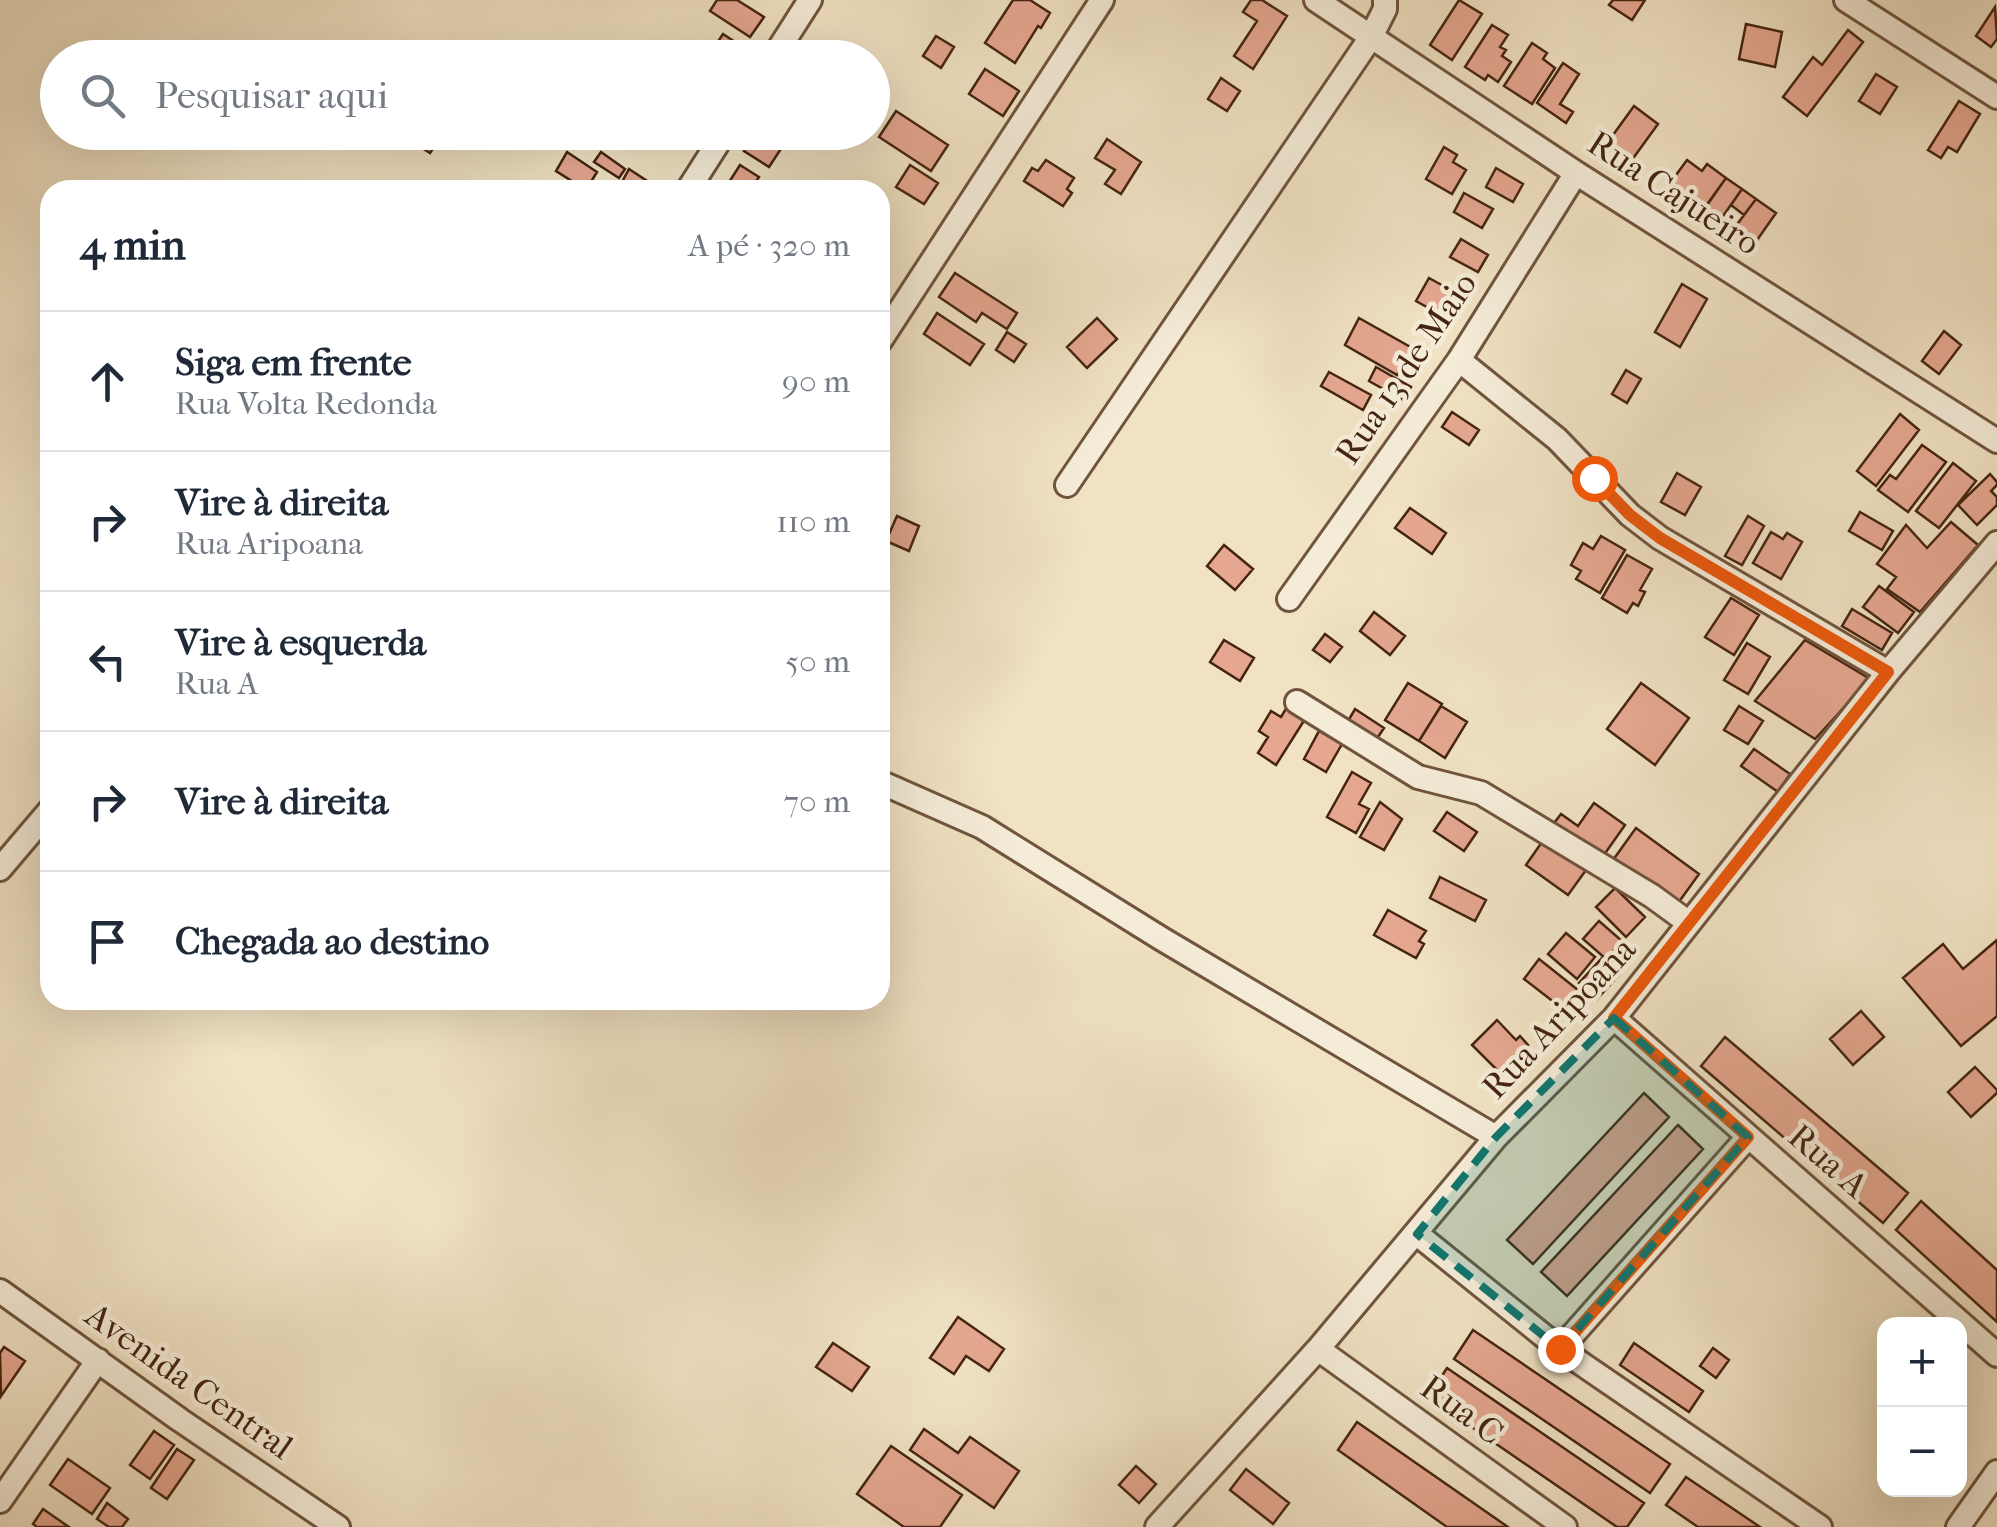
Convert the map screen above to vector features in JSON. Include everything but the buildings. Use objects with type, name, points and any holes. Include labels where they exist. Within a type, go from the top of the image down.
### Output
[{"type":"street","points":[[784,40],[810,0]]},
{"type":"street","points":[[890,326],[1102,0]]},
{"type":"street","name":"Rua Cajueiro","points":[[1316,0],[1576,173],[1997,441]]},
{"type":"street","points":[[1067,485],[1371,36],[1385,9],[1385,0]]},
{"type":"street","points":[[1846,0],[1997,97]]},
{"type":"street","points":[[694,180],[714,150]]},
{"type":"street","name":"Rua 13 de Maio","points":[[1289,599],[1459,360],[1576,173]]},
{"type":"street","points":[[1459,360],[1557,439],[1630,515],[1660,538],[1888,672]]},
{"type":"street","name":"Rua Aripoana","points":[[1157,1527],[1318,1349],[1496,1137],[1614,1018],[1888,672],[1997,543]]},
{"type":"street","points":[[1297,702],[1418,776],[1481,793],[1652,896],[1689,923]]},
{"type":"street","points":[[890,787],[982,828],[1496,1137]]},
{"type":"street","points":[[0,869],[40,822]]},
{"type":"street","name":"Rua A","points":[[1614,1018],[1997,1355]]},
{"type":"street","points":[[1560,1349],[1748,1137]]},
{"type":"street","points":[[1417,1234],[1560,1349],[1820,1527]]},
{"type":"street","name":"Avenida Central","points":[[0,1291],[338,1527]]},
{"type":"street","name":"Rua C","points":[[1318,1349],[1566,1527]]},
{"type":"street","points":[[0,1501],[98,1360]]},
{"type":"street","points":[[1958,1527],[1997,1472]]},
{"type":"highlighted area","points":[[1614,1018],[1748,1137],[1560,1349],[1417,1234],[1496,1137]]},
{"type":"route","points":[[1560,1349],[1748,1137],[1614,1018],[1888,672],[1660,538],[1630,515],[1594,478]]}]
